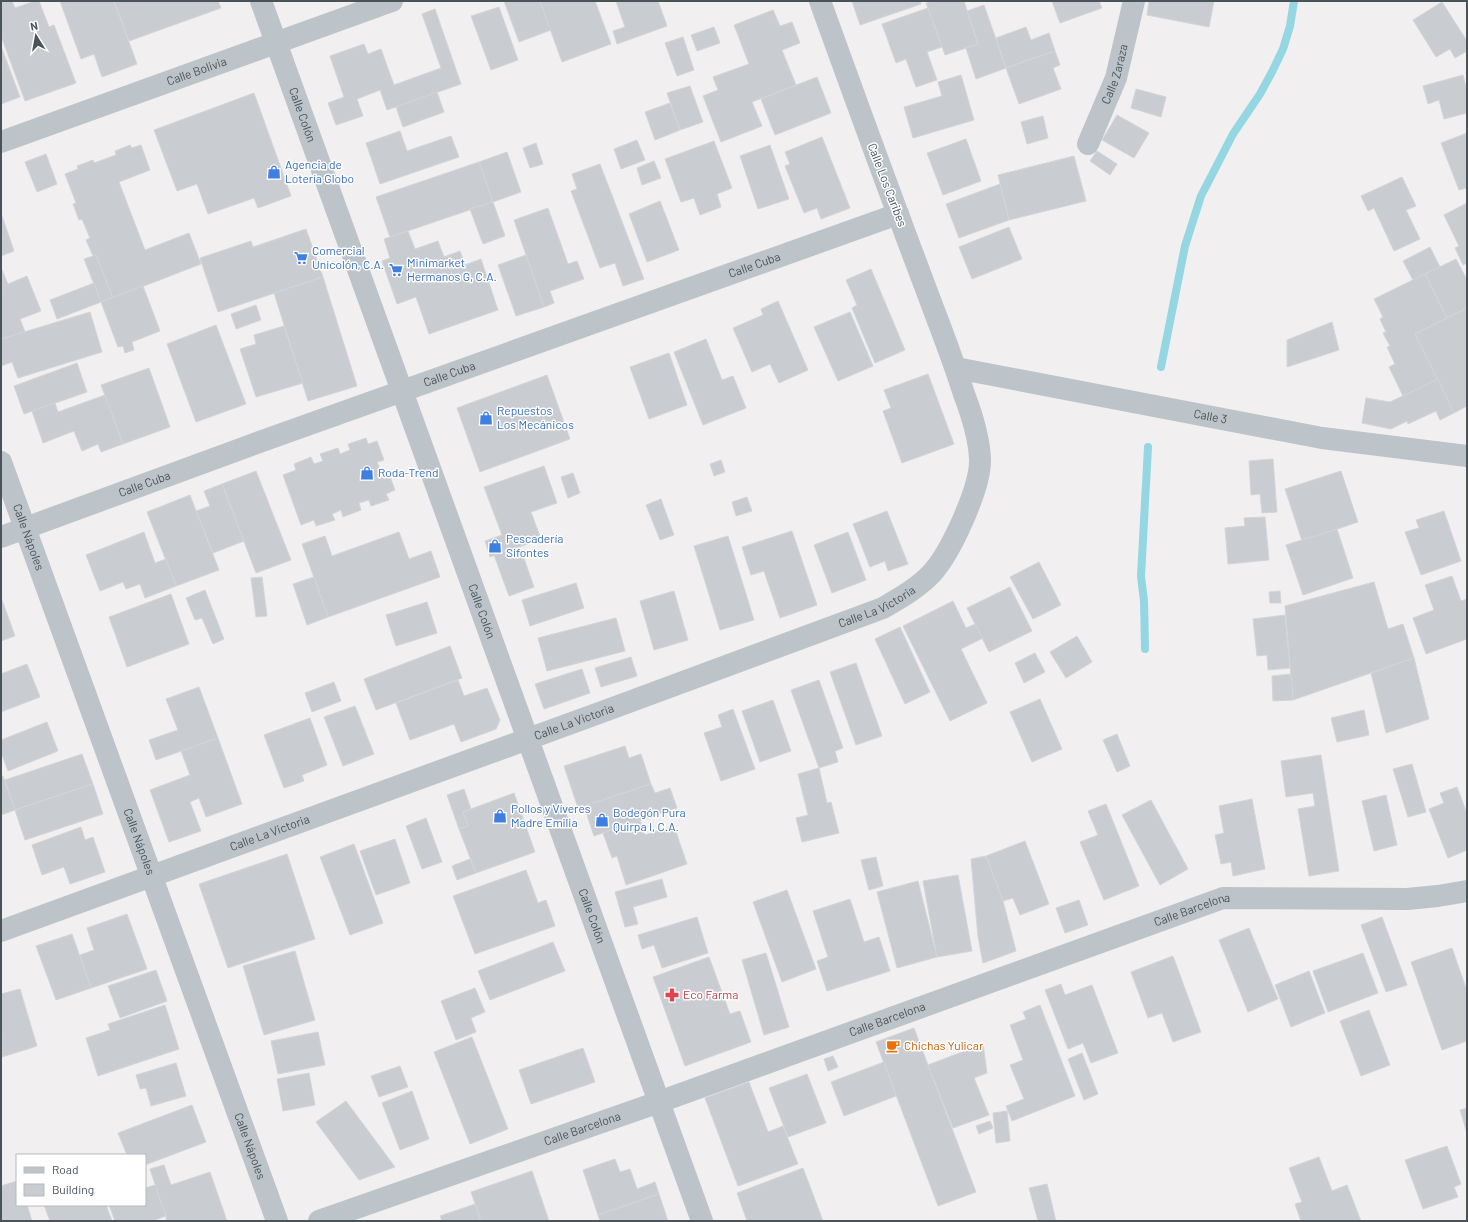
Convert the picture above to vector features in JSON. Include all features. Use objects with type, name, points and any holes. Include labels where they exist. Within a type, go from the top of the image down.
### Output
[{"type":"street","name":"Calle Colón","points":[[261,1],[702,1221]]},
{"type":"street","name":"Calle Bolivia","points":[[1,142],[392,1]]},
{"type":"street","name":"Calle Los Caribes","points":[[820,1],[956,368]]},
{"type":"street","name":"Calle Zaraza","points":[[1088,144],[1116,78],[1134,1]]},
{"type":"street","name":"Calle Cuba","points":[[1,537],[246,446],[898,214]]},
{"type":"street","name":"Calle 3","points":[[956,368],[1322,438],[1467,456]]},
{"type":"street","name":"Calle La Victoria","points":[[1,931],[528,740],[883,608],[904,596],[932,573],[949,547],[965,517],[976,484],[980,461],[976,430],[956,368]]},
{"type":"street","name":"Calle Nápoles","points":[[1,462],[277,1221]]},
{"type":"street","name":"Calle Barcelona","points":[[319,1221],[659,1102],[1222,898],[1407,898],[1438,896],[1467,891]]},
{"type":"building","points":[[1,1],[12,1],[15,8],[39,1],[49,27],[54,25],[76,83],[25,101],[1,36]]},
{"type":"building","points":[[60,1],[114,1],[137,64],[102,77],[94,54],[81,59]]},
{"type":"building","points":[[114,1],[218,1],[221,8],[129,41]]},
{"type":"building","points":[[504,1],[540,1],[551,30],[519,42]]},
{"type":"building","points":[[540,1],[595,1],[611,44],[562,62]]},
{"type":"building","points":[[616,1],[658,1],[667,26],[617,44],[613,31],[625,27]]},
{"type":"building","points":[[852,1],[920,1],[921,4],[860,25]]},
{"type":"building","points":[[932,1],[964,1],[978,44],[945,55],[926,3]]},
{"type":"building","points":[[1052,1],[1099,1],[1102,8],[1060,23]]},
{"type":"building","points":[[1149,1],[1214,1],[1209,27],[1147,15]]},
{"type":"building","points":[[1442,2],[1467,41],[1467,51],[1455,58],[1450,49],[1436,57],[1413,20]]},
{"type":"building","points":[[984,5],[1006,68],[976,79],[966,48],[978,44],[967,11]]},
{"type":"building","points":[[499,7],[518,60],[491,70],[471,16]]},
{"type":"building","points":[[928,8],[942,47],[927,52],[937,80],[916,87],[906,59],[896,63],[882,24]]},
{"type":"building","points":[[435,9],[461,84],[387,110],[380,90],[357,99],[363,116],[336,125],[328,103],[344,97],[330,56],[364,44],[368,54],[381,49],[394,85],[441,68],[422,14]]},
{"type":"building","points":[[773,10],[780,26],[792,22],[800,43],[782,50],[796,85],[752,102],[762,126],[721,142],[703,96],[718,90],[713,77],[749,64],[734,25]]},
{"type":"building","points":[[714,27],[720,43],[697,51],[691,35]]},
{"type":"building","points":[[1026,27],[1031,40],[1049,33],[1055,51],[1006,68],[996,38]]},
{"type":"building","points":[[683,37],[694,70],[677,76],[665,43]]},
{"type":"building","points":[[1,46],[20,97],[1,104]]},
{"type":"building","points":[[1055,51],[1060,65],[1053,68],[1061,89],[1019,104],[1006,68]]},
{"type":"building","points":[[961,75],[974,120],[913,138],[904,107],[942,96],[938,82]]},
{"type":"building","points":[[1463,75],[1467,91],[1467,113],[1444,119],[1439,100],[1428,104],[1423,86]]},
{"type":"building","points":[[817,77],[831,113],[775,135],[761,99]]},
{"type":"building","points":[[690,86],[703,122],[680,130],[667,93]]},
{"type":"building","points":[[1136,89],[1166,97],[1161,117],[1131,108]]},
{"type":"building","points":[[437,92],[444,112],[403,127],[396,107]]},
{"type":"building","points":[[254,93],[291,196],[258,208],[254,198],[208,214],[197,184],[177,191],[154,130]]},
{"type":"building","points":[[670,103],[680,130],[655,140],[645,112]]},
{"type":"building","points":[[1117,115],[1149,133],[1134,158],[1102,140]]},
{"type":"building","points":[[1043,116],[1048,138],[1027,144],[1021,122]]},
{"type":"building","points":[[400,131],[407,151],[451,136],[459,157],[380,184],[366,143]]},
{"type":"building","points":[[1467,133],[1467,188],[1459,190],[1441,143]]},
{"type":"building","points":[[822,137],[850,208],[821,219],[817,208],[804,213],[785,166],[790,164],[785,152]]},
{"type":"building","points":[[966,139],[981,181],[943,195],[927,153]]},
{"type":"building","points":[[637,140],[645,160],[621,169],[614,149]]},
{"type":"building","points":[[714,141],[732,188],[717,194],[721,207],[700,215],[694,198],[681,202],[665,159]]},
{"type":"building","points":[[536,143],[543,164],[530,168],[523,148]]},
{"type":"building","points":[[130,145],[132,148],[141,145],[150,170],[119,182],[145,250],[189,233],[201,264],[113,298],[96,255],[93,256],[86,240],[90,238],[82,219],[79,220],[73,204],[76,203],[65,174],[78,169],[77,166],[93,160],[94,163],[116,155],[115,151]]},
{"type":"building","points":[[770,145],[789,199],[758,209],[740,156]]},
{"type":"building","points":[[1097,151],[1117,164],[1110,175],[1090,161]]},
{"type":"building","points":[[507,152],[521,192],[493,202],[479,162]]},
{"type":"building","points":[[46,154],[57,184],[37,192],[25,162]]},
{"type":"building","points":[[1074,156],[1086,201],[1009,220],[998,175]]},
{"type":"building","points":[[654,161],[661,178],[642,185],[637,168]]},
{"type":"building","points":[[479,162],[493,202],[390,237],[376,197]]},
{"type":"building","points":[[600,164],[644,279],[623,286],[615,263],[600,268],[571,191],[577,189],[572,174]]},
{"type":"building","points":[[1402,177],[1416,206],[1406,210],[1420,239],[1394,251],[1374,208],[1368,211],[1361,196]]},
{"type":"building","points":[[1000,184],[1009,220],[959,238],[946,204]]},
{"type":"building","points":[[660,201],[679,250],[647,262],[629,214]]},
{"type":"building","points":[[493,202],[505,236],[483,244],[470,209]]},
{"type":"building","points":[[1467,203],[1467,263],[1463,265],[1455,248],[1459,246],[1444,215]]},
{"type":"building","points":[[548,208],[568,264],[577,261],[584,279],[550,291],[554,303],[544,307],[514,220]]},
{"type":"building","points":[[1,213],[14,251],[1,256]]},
{"type":"building","points":[[1009,227],[1022,259],[972,279],[959,247]]},
{"type":"building","points":[[306,229],[323,277],[218,312],[200,258],[251,241],[253,247]]},
{"type":"building","points":[[408,231],[415,249],[438,241],[444,257],[460,251],[465,265],[481,259],[498,310],[429,334],[416,297],[397,304],[382,261],[390,258],[384,239]]},
{"type":"building","points":[[1430,247],[1440,267],[1413,280],[1403,261]]},
{"type":"building","points":[[96,255],[113,298],[101,302],[84,259]]},
{"type":"building","points":[[526,255],[544,307],[516,316],[498,265]]},
{"type":"building","points":[[1456,259],[1467,280],[1467,308],[1447,318],[1425,274]]},
{"type":"building","points":[[871,269],[905,350],[875,363],[852,308],[857,305],[846,280]]},
{"type":"building","points":[[2,270],[8,284],[27,276],[41,311],[20,319],[25,332],[1,339]]},
{"type":"building","points":[[1425,274],[1447,318],[1415,334],[1438,379],[1403,396],[1389,367],[1395,364],[1387,347],[1390,346],[1383,333],[1386,332],[1380,319],[1383,317],[1374,299]]},
{"type":"building","points":[[323,277],[357,386],[308,401],[274,293]]},
{"type":"building","points":[[94,283],[101,302],[57,319],[50,300]]},
{"type":"building","points":[[143,286],[160,331],[132,342],[134,350],[125,353],[123,346],[118,347],[101,302]]},
{"type":"building","points":[[778,301],[808,370],[779,383],[770,364],[752,372],[733,328],[763,315],[761,309]]},
{"type":"building","points":[[256,305],[261,320],[236,329],[231,314]]},
{"type":"building","points":[[1467,308],[1467,406],[1454,413],[1415,334]]},
{"type":"building","points":[[90,312],[102,352],[18,378],[12,362],[1,366],[1,339]]},
{"type":"building","points":[[850,312],[873,366],[838,381],[814,327]]},
{"type":"building","points":[[1332,322],[1339,350],[1287,367],[1287,340]]},
{"type":"building","points":[[216,325],[246,404],[196,422],[167,344]]},
{"type":"building","points":[[284,326],[303,383],[256,397],[240,349],[256,344],[254,335]]},
{"type":"building","points":[[706,339],[722,380],[733,376],[746,408],[703,425],[674,352]]},
{"type":"building","points":[[669,353],[687,405],[649,419],[630,367]]},
{"type":"building","points":[[77,363],[87,392],[24,414],[14,386]]},
{"type":"building","points":[[149,368],[170,427],[123,444],[101,385]]},
{"type":"building","points":[[928,374],[954,444],[902,463],[883,411],[891,408],[884,390]]},
{"type":"building","points":[[547,375],[570,439],[480,472],[457,408]]},
{"type":"building","points":[[1438,379],[1454,413],[1440,420],[1436,411],[1408,424],[1407,421],[1391,429],[1362,423],[1366,398],[1390,402]]},
{"type":"building","points":[[105,395],[123,444],[101,452],[98,444],[82,451],[74,431],[43,443],[32,411],[55,403],[58,412]]},
{"type":"building","points":[[366,438],[368,444],[377,441],[384,460],[377,462],[382,473],[388,471],[395,490],[386,494],[389,500],[371,506],[369,500],[359,503],[361,510],[343,517],[341,510],[332,514],[335,520],[316,526],[314,520],[301,525],[283,475],[296,470],[294,464],[311,457],[314,464],[323,461],[320,454],[338,448],[340,454],[350,450],[348,444]]},
{"type":"building","points":[[1273,459],[1277,512],[1262,513],[1260,494],[1251,495],[1249,461]]},
{"type":"building","points":[[721,460],[725,472],[714,476],[710,464]]},
{"type":"building","points":[[544,466],[557,503],[531,512],[541,539],[490,557],[485,541],[502,535],[484,487]]},
{"type":"building","points":[[256,471],[291,560],[256,573],[222,484]]},
{"type":"building","points":[[1341,471],[1358,522],[1302,541],[1285,489]]},
{"type":"building","points":[[573,473],[580,493],[568,498],[561,477]]},
{"type":"building","points":[[222,484],[244,541],[213,553],[196,511],[210,506],[204,491]]},
{"type":"building","points":[[190,495],[219,570],[176,586],[147,512]]},
{"type":"building","points":[[747,497],[752,511],[736,516],[732,502]]},
{"type":"building","points":[[661,499],[674,535],[660,540],[646,505]]},
{"type":"building","points":[[887,511],[908,564],[888,571],[885,561],[870,567],[853,524]]},
{"type":"building","points":[[1444,511],[1461,561],[1421,575],[1405,532],[1419,528],[1416,520]]},
{"type":"building","points":[[1265,517],[1269,560],[1228,564],[1225,528],[1245,526],[1244,518]]},
{"type":"building","points":[[1337,529],[1353,578],[1303,595],[1286,545]]},
{"type":"building","points":[[792,531],[817,605],[780,618],[764,571],[751,575],[742,547]]},
{"type":"building","points":[[144,532],[155,563],[166,559],[176,586],[145,598],[140,584],[126,589],[123,582],[100,591],[86,555]]},
{"type":"building","points":[[399,532],[409,559],[431,551],[440,577],[328,617],[302,544],[325,536],[332,556]]},
{"type":"building","points":[[848,532],[866,580],[832,593],[814,545]]},
{"type":"building","points":[[728,536],[754,620],[720,630],[694,546]]},
{"type":"building","points":[[520,547],[534,587],[509,596],[494,555]]},
{"type":"building","points":[[1039,562],[1061,605],[1033,619],[1010,577]]},
{"type":"building","points":[[1452,576],[1461,601],[1467,599],[1467,639],[1426,654],[1413,618],[1434,610],[1425,585]]},
{"type":"building","points":[[262,577],[267,616],[256,617],[251,578]]},
{"type":"building","points":[[314,577],[328,617],[307,625],[293,584]]},
{"type":"building","points":[[1374,582],[1388,629],[1403,624],[1414,658],[1293,700],[1285,606]]},
{"type":"building","points":[[576,583],[584,608],[530,626],[522,600]]},
{"type":"building","points":[[1010,587],[1032,631],[989,652],[967,608]]},
{"type":"building","points":[[205,590],[224,639],[213,644],[202,618],[195,620],[186,598]]},
{"type":"building","points":[[674,591],[688,640],[654,650],[640,601]]},
{"type":"building","points":[[1280,591],[1281,603],[1270,603],[1269,592]]},
{"type":"building","points":[[171,594],[189,644],[127,667],[109,617]]},
{"type":"building","points":[[1,597],[15,636],[1,641]]},
{"type":"building","points":[[953,601],[966,628],[975,624],[983,638],[961,649],[987,703],[950,721],[903,626]]},
{"type":"building","points":[[427,602],[437,633],[396,646],[386,615]]},
{"type":"building","points":[[1285,615],[1290,668],[1268,670],[1267,655],[1257,656],[1253,619]]},
{"type":"building","points":[[616,618],[625,651],[547,671],[538,638]]},
{"type":"building","points":[[900,627],[930,692],[905,704],[875,639]]},
{"type":"building","points":[[1077,636],[1092,662],[1066,678],[1050,652]]},
{"type":"building","points":[[450,646],[462,678],[376,710],[364,679]]},
{"type":"building","points":[[1035,653],[1045,672],[1024,683],[1015,663]]},
{"type":"building","points":[[631,657],[637,676],[601,687],[595,668]]},
{"type":"building","points":[[1414,658],[1429,719],[1386,733],[1371,673]]},
{"type":"building","points":[[856,663],[882,736],[856,745],[830,672]]},
{"type":"building","points":[[27,664],[40,697],[1,712],[1,674]]},
{"type":"building","points":[[582,669],[590,693],[544,709],[535,684]]},
{"type":"building","points":[[1291,674],[1293,700],[1273,701],[1272,676]]},
{"type":"building","points":[[458,680],[464,696],[487,688],[500,720],[496,729],[461,742],[454,724],[410,740],[396,703]]},
{"type":"building","points":[[819,680],[843,748],[835,751],[838,762],[819,768],[791,690]]},
{"type":"building","points":[[334,682],[341,701],[312,712],[305,693]]},
{"type":"building","points":[[199,687],[218,738],[156,760],[149,740],[178,730],[166,699]]},
{"type":"building","points":[[1040,699],[1062,749],[1032,762],[1010,712]]},
{"type":"building","points":[[773,700],[791,751],[760,762],[742,711]]},
{"type":"building","points":[[355,706],[374,754],[343,766],[324,717]]},
{"type":"building","points":[[733,709],[755,769],[721,781],[704,733],[722,727],[718,715]]},
{"type":"building","points":[[1364,710],[1369,735],[1337,742],[1331,718]]},
{"type":"building","points":[[310,718],[327,765],[302,775],[304,781],[284,788],[264,735]]},
{"type":"building","points":[[47,722],[58,751],[8,771],[1,752],[1,740]]},
{"type":"building","points":[[1117,734],[1130,766],[1117,772],[1103,740]]},
{"type":"building","points":[[218,738],[242,804],[206,817],[199,798],[190,802],[201,831],[169,842],[150,790],[190,775],[181,751]]},
{"type":"building","points":[[625,746],[629,758],[641,754],[651,784],[578,808],[564,766]]},
{"type":"building","points":[[82,754],[93,784],[15,810],[5,780]]},
{"type":"building","points":[[1321,755],[1339,871],[1309,876],[1298,809],[1315,806],[1313,793],[1286,797],[1281,761]]},
{"type":"building","points":[[1412,764],[1426,812],[1408,817],[1393,769]]},
{"type":"building","points":[[819,768],[827,803],[831,802],[839,833],[802,842],[796,818],[808,815],[798,774]]},
{"type":"building","points":[[3,776],[15,810],[1,815],[1,777]]},
{"type":"building","points":[[93,784],[103,814],[25,840],[15,810]]},
{"type":"building","points":[[651,784],[655,793],[670,788],[677,808],[594,836],[584,806]]},
{"type":"building","points":[[1457,787],[1467,814],[1467,850],[1448,858],[1429,809],[1444,803],[1440,793]]},
{"type":"building","points":[[464,789],[471,809],[463,812],[468,826],[459,829],[447,795]]},
{"type":"building","points":[[514,793],[535,852],[476,873],[459,829],[468,826],[463,812]]},
{"type":"building","points":[[1386,795],[1397,845],[1374,851],[1362,801]]},
{"type":"building","points":[[1252,799],[1265,869],[1233,876],[1231,862],[1221,864],[1215,835],[1224,833],[1219,806]]},
{"type":"building","points":[[1151,800],[1188,869],[1160,885],[1122,815]]},
{"type":"building","points":[[1106,804],[1139,886],[1104,900],[1080,842],[1098,835],[1088,811]]},
{"type":"building","points":[[426,818],[442,862],[422,869],[406,826]]},
{"type":"building","points":[[640,820],[645,835],[674,826],[687,864],[626,885],[617,856],[612,858],[603,833]]},
{"type":"building","points":[[81,827],[85,840],[93,837],[105,872],[70,884],[64,867],[42,875],[32,845]]},
{"type":"building","points":[[395,839],[410,883],[376,895],[360,851]]},
{"type":"building","points":[[1025,841],[1049,904],[1020,915],[1013,898],[1003,901],[986,856]]},
{"type":"building","points":[[354,844],[383,923],[350,935],[320,857]]},
{"type":"building","points":[[287,854],[315,939],[228,968],[199,884]]},
{"type":"building","points":[[986,856],[1003,901],[1016,951],[983,963],[978,937],[971,859]]},
{"type":"building","points":[[876,857],[883,886],[869,890],[861,860]]},
{"type":"building","points":[[470,859],[476,873],[457,880],[452,866]]},
{"type":"building","points":[[526,870],[538,903],[546,900],[555,926],[475,954],[453,896]]},
{"type":"building","points":[[958,875],[972,951],[937,957],[923,881]]},
{"type":"building","points":[[662,879],[667,897],[633,907],[638,924],[625,927],[615,892]]},
{"type":"building","points":[[918,881],[937,957],[897,968],[877,892]]},
{"type":"building","points":[[787,890],[816,969],[782,982],[753,902]]},
{"type":"building","points":[[850,899],[864,942],[879,937],[890,971],[827,991],[817,961],[828,957],[813,911]]},
{"type":"building","points":[[1079,900],[1088,925],[1065,933],[1056,908]]},
{"type":"building","points":[[127,914],[147,969],[91,988],[80,955],[94,950],[87,928]]},
{"type":"building","points":[[697,917],[708,953],[662,968],[654,945],[642,949],[638,935]]},
{"type":"building","points":[[1382,917],[1407,985],[1386,992],[1361,925]]},
{"type":"building","points":[[1249,928],[1278,999],[1248,1012],[1219,940]]},
{"type":"building","points":[[72,934],[91,988],[56,1000],[36,946]]},
{"type":"building","points":[[553,942],[565,971],[490,1000],[478,971]]},
{"type":"building","points":[[1452,948],[1467,991],[1467,1041],[1442,1050],[1411,962]]},
{"type":"building","points":[[295,951],[315,1020],[264,1035],[243,966]]},
{"type":"building","points":[[766,953],[789,1027],[764,1035],[742,960]]},
{"type":"building","points":[[1363,953],[1378,993],[1328,1012],[1313,971]]},
{"type":"building","points":[[1173,956],[1201,1032],[1173,1042],[1162,1013],[1148,1018],[1131,972]]},
{"type":"building","points":[[709,957],[730,1014],[740,1011],[751,1042],[685,1066],[653,977]]},
{"type":"building","points":[[156,970],[167,1001],[120,1018],[108,986]]},
{"type":"building","points":[[1309,971],[1325,1013],[1291,1027],[1275,985]]},
{"type":"building","points":[[1061,984],[1065,995],[1092,985],[1118,1053],[1091,1063],[1083,1043],[1068,1049],[1045,990]]},
{"type":"building","points":[[475,988],[485,1012],[471,1018],[476,1032],[456,1040],[441,1001]]},
{"type":"building","points":[[20,989],[37,1046],[2,1057],[1,994]]},
{"type":"building","points":[[165,1005],[179,1049],[98,1076],[86,1038],[110,1030],[108,1024]]},
{"type":"building","points":[[1040,1005],[1075,1096],[1012,1121],[1006,1106],[1024,1099],[1010,1065],[1023,1060],[1010,1025],[1026,1019],[1023,1012]]},
{"type":"building","points":[[1369,1010],[1390,1065],[1361,1076],[1340,1021]]},
{"type":"building","points":[[914,1028],[976,1192],[938,1206],[876,1042]]},
{"type":"building","points":[[318,1032],[325,1065],[278,1074],[271,1041]]},
{"type":"building","points":[[472,1037],[508,1129],[470,1144],[434,1052]]},
{"type":"building","points":[[983,1044],[987,1073],[974,1078],[989,1115],[953,1128],[928,1065]]},
{"type":"building","points":[[583,1048],[595,1082],[531,1104],[519,1070]]},
{"type":"building","points":[[1082,1053],[1098,1094],[1084,1100],[1068,1059]]},
{"type":"building","points":[[833,1056],[838,1067],[828,1071],[824,1059]]},
{"type":"building","points":[[884,1062],[896,1096],[844,1116],[831,1082]]},
{"type":"building","points":[[176,1063],[186,1096],[151,1106],[146,1088],[140,1089],[136,1075]]},
{"type":"building","points":[[400,1066],[408,1087],[379,1097],[371,1076]]},
{"type":"building","points":[[309,1073],[315,1105],[283,1111],[277,1079]]},
{"type":"building","points":[[807,1074],[826,1123],[788,1137],[769,1088]]},
{"type":"building","points":[[749,1082],[768,1132],[783,1126],[798,1164],[738,1186],[705,1098]]},
{"type":"building","points":[[412,1091],[429,1139],[400,1150],[382,1103]]},
{"type":"building","points":[[346,1101],[395,1167],[359,1180],[316,1122]]},
{"type":"building","points":[[192,1105],[206,1142],[146,1165],[146,1154],[127,1154],[118,1133]]},
{"type":"building","points":[[1467,1108],[1467,1133],[1460,1110]]},
{"type":"building","points":[[1007,1111],[1010,1141],[996,1143],[993,1113]]},
{"type":"building","points":[[990,1121],[993,1128],[979,1134],[976,1126]]},
{"type":"building","points":[[1447,1146],[1461,1184],[1454,1187],[1458,1197],[1423,1209],[1405,1160]]},
{"type":"building","points":[[1319,1157],[1332,1191],[1347,1185],[1361,1221],[1301,1221],[1295,1204],[1302,1202],[1289,1168]]},
{"type":"building","points":[[615,1159],[620,1172],[630,1169],[637,1189],[655,1182],[659,1194],[598,1215],[583,1170]]},
{"type":"building","points":[[164,1165],[171,1185],[210,1172],[227,1221],[167,1221],[150,1169]]},
{"type":"building","points":[[803,1168],[823,1221],[747,1221],[737,1193]]},
{"type":"building","points":[[532,1171],[549,1221],[481,1221],[471,1192]]},
{"type":"building","points":[[16,1181],[16,1206],[27,1206],[32,1221],[1,1221],[1,1186]]},
{"type":"building","points":[[1047,1184],[1056,1221],[1038,1221],[1029,1188]]},
{"type":"building","points":[[155,1185],[166,1216],[152,1221],[115,1221],[109,1206],[146,1206],[146,1188]]},
{"type":"building","points":[[659,1194],[668,1221],[600,1221],[598,1215]]},
{"type":"building","points":[[475,1204],[481,1221],[442,1221],[440,1216]]},
{"type":"building","points":[[44,1206],[106,1206],[112,1221],[50,1221]]},
{"type":"waterway","points":[[1161,367],[1185,246],[1201,196],[1233,134],[1260,94],[1283,49],[1290,26],[1294,1]]},
{"type":"waterway","points":[[1145,649],[1144,601],[1141,576],[1148,447]]},
{"type":"place","name":"Agencia de Lotería Globo","points":[[274,172]]},
{"type":"place","name":"Comercial Unicolón, C.A.","points":[[301,258]]},
{"type":"place","name":"Minimarket Hermanos G, C.A.","points":[[396,270]]},
{"type":"place","name":"Repuestos Los Mecánicos","points":[[486,418]]},
{"type":"place","name":"Roda-Trend","points":[[367,473]]},
{"type":"place","name":"Pescadería Sifontes","points":[[495,546]]},
{"type":"place","name":"Pollos y Víveres Madre Emilia","points":[[500,816]]},
{"type":"place","name":"Bodegón Pura Quirpa I, C.A.","points":[[602,820]]},
{"type":"place","name":"Eco Farma","points":[[672,995]]},
{"type":"place","name":"Chichas Yulicar","points":[[893,1046]]}]
